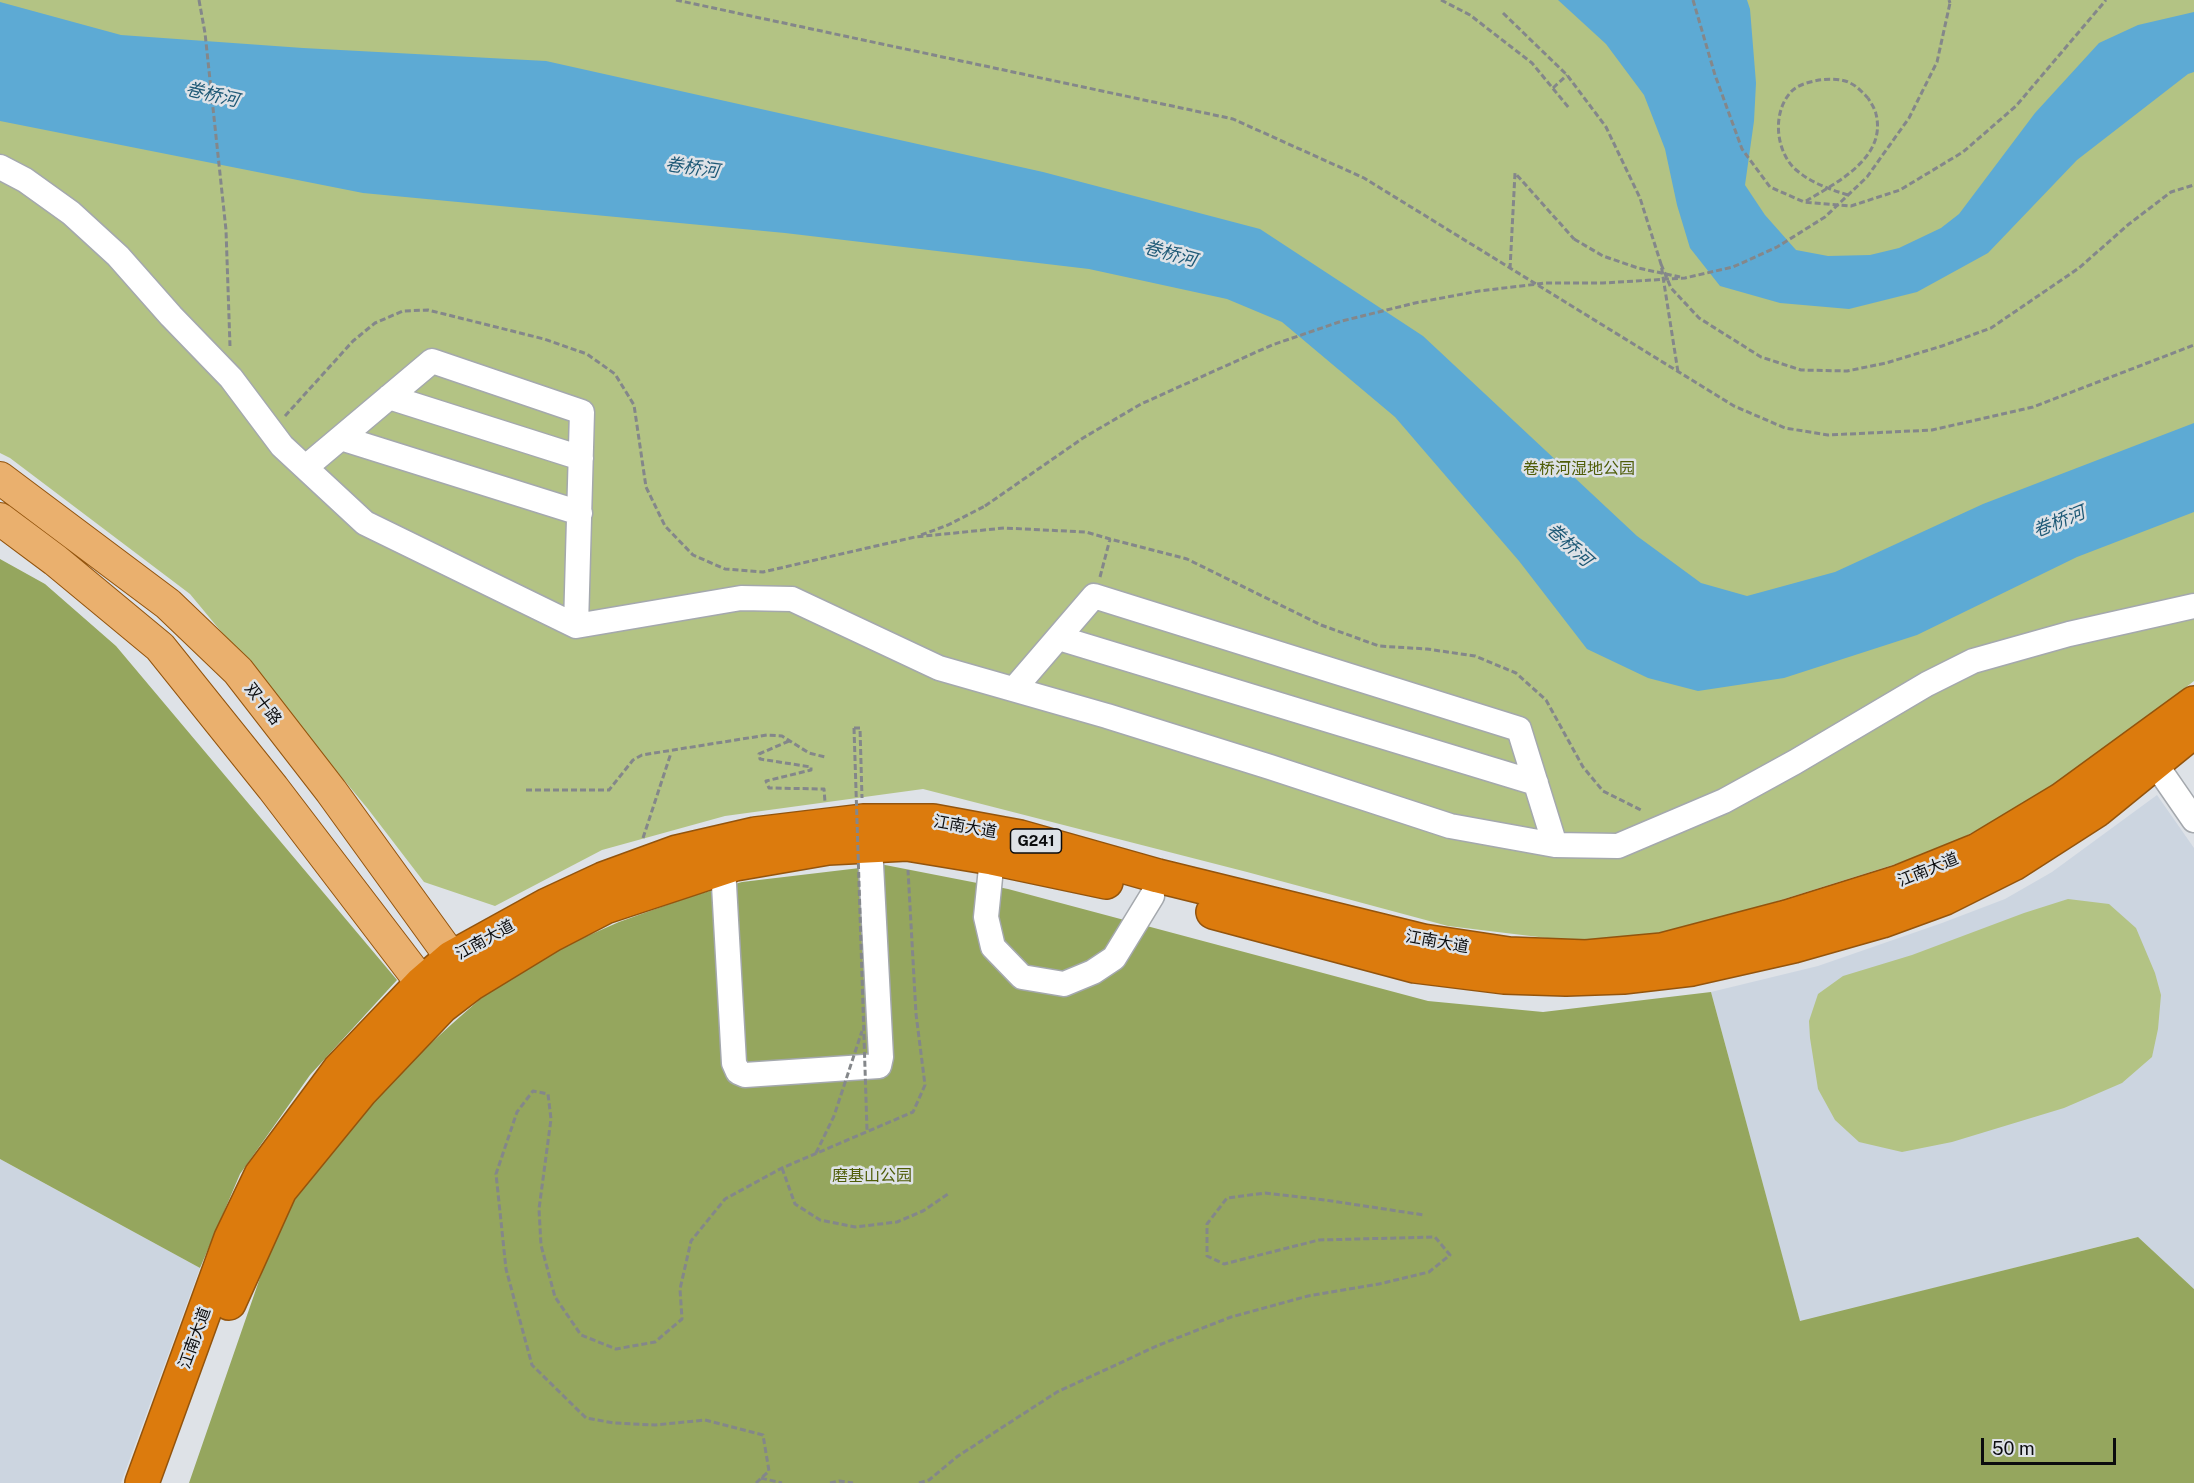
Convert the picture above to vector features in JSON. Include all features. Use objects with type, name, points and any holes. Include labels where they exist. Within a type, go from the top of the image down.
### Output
[{"type":"highway","name":"江南大道","points":[[142,1483],[231,1238],[261,1175],[339,1070],[431,995],[471,984],[553,934],[604,907],[723,867],[828,848],[867,833],[933,821],[1020,837],[1158,876],[1423,941],[1509,954],[1586,957],[1662,950],[1787,917],[1899,882],[1978,850],[2061,800],[2194,703]]},
{"type":"highway","name":"江南大道","points":[[166,1483],[234,1290],[280,1190],[361,1091],[431,995],[451,958],[547,905],[603,879],[677,852],[755,834],[826,825],[907,844],[992,858],[1100,881],[1415,966],[1504,977],[1566,979],[1623,977],[1692,969],[1794,946],[1882,921],[1946,898],[2013,864],[2097,810],[2194,731]]},
{"type":"main road","name":"双十路","points":[[0,478],[168,604],[238,671],[331,791],[471,984]]},
{"type":"main road","points":[[0,519],[55,560],[160,647],[273,788],[431,995]]},
{"type":"street","points":[[0,167],[25,180],[71,213],[118,256],[171,316],[231,378],[282,446],[365,523],[576,626],[741,598],[792,599],[939,668],[1260,764],[1450,826],[1555,845],[1618,846],[1724,801],[1927,684],[1973,661],[2069,634],[2194,606]]},
{"type":"street","points":[[306,467],[432,361],[582,412],[576,626]]},
{"type":"street","points":[[389,397],[581,458]]},
{"type":"street","points":[[341,438],[580,513]]},
{"type":"street","points":[[1014,689],[1094,596],[1520,729],[1555,845]]},
{"type":"street","points":[[1059,638],[1536,783]]},
{"type":"street","points":[[2154,762],[2194,820]]},
{"type":"street","points":[[723,867],[734,1063],[738,1072],[745,1075],[879,1065],[881,1056],[867,833]]},
{"type":"street","points":[[992,858],[986,917],[993,947],[1022,977],[1064,984],[1093,972],[1114,958],[1152,896]]},
{"type":"path","points":[[199,0],[205,33],[226,230],[231,378]]},
{"type":"path","points":[[676,0],[1233,119],[1364,178],[1734,406],[1785,428],[1828,435],[1932,430],[2033,406],[2194,345]]},
{"type":"path","points":[[1440,0],[1470,15],[1532,63],[1569,108]]},
{"type":"path","points":[[1693,0],[1715,75],[1742,149],[1770,187],[1804,202],[1851,206],[1900,189],[1963,152],[2016,106],[2106,0]]},
{"type":"path","points":[[271,431],[353,341],[375,323],[403,311],[428,310],[555,343],[587,354],[615,374],[634,405],[646,487],[665,526],[693,555],[725,569],[764,572],[915,537],[948,525],[985,506],[1083,438],[1141,404],[1272,345],[1342,321],[1415,303],[1479,291],[1546,283],[1603,283],[1685,278],[1733,267],[1777,247],[1824,217],[1867,177],[1909,118],[1937,62],[1949,1]]},
{"type":"path","points":[[1503,13],[1567,75],[1606,127],[1640,198],[1660,264],[1678,372]]},
{"type":"path","points":[[1553,88],[1567,75]]},
{"type":"path","points":[[1804,202],[1835,184],[1861,164],[1877,138],[1876,115],[1868,98],[1850,83],[1829,78],[1808,82],[1791,91],[1782,106],[1779,128],[1781,150],[1795,168],[1820,186],[1848,195]]},
{"type":"path","points":[[1510,269],[1515,173],[1574,239],[1603,256],[1638,268],[1685,278]]},
{"type":"path","points":[[1660,264],[1671,288],[1699,318],[1761,357],[1801,370],[1847,371],[1886,363],[1991,328],[2079,268],[2170,192],[2194,184]]},
{"type":"path","points":[[915,537],[1004,528],[1086,532],[1188,559],[1321,625],[1378,646],[1427,649],[1475,656],[1516,673],[1546,700],[1583,767],[1603,791],[1642,811],[1652,813]]},
{"type":"path","points":[[1094,596],[1110,539]]},
{"type":"path","points":[[867,833],[860,728],[854,728],[867,1130]]},
{"type":"path","points":[[526,790],[609,790],[633,760],[642,755],[767,735],[782,736],[809,753],[825,757]]},
{"type":"path","points":[[789,741],[759,754],[760,759],[811,767],[811,770],[766,781],[770,788],[824,789],[826,825]]},
{"type":"path","points":[[633,868],[671,752]]},
{"type":"path","points":[[756,1483],[769,1471],[763,1435],[705,1420],[655,1425],[615,1423],[586,1418],[532,1365],[506,1269],[496,1174],[517,1112],[533,1091],[548,1094],[551,1119],[539,1209],[541,1245],[555,1297],[581,1335],[616,1349],[655,1342],[682,1319],[680,1289],[691,1241],[725,1199],[782,1168],[913,1112],[926,1085],[916,1014],[907,844]]},
{"type":"path","points":[[816,1153],[834,1116],[864,1027]]},
{"type":"path","points":[[782,1168],[795,1204],[820,1220],[855,1227],[897,1222],[923,1211],[948,1194]]},
{"type":"path","points":[[920,1483],[929,1480],[958,1456],[1057,1392],[1159,1345],[1230,1317],[1308,1296],[1379,1284],[1430,1272],[1450,1256],[1435,1237],[1319,1240],[1224,1264],[1207,1256],[1207,1224],[1227,1198],[1264,1193],[1424,1215]]},
{"type":"path","points":[[761,1478],[782,1483]]},
{"type":"path","points":[[830,1483],[839,1481],[853,1483]]},
{"type":"shaded area","points":[[2157,795],[2194,848],[2194,1289],[2137,1237],[1800,1322],[1711,992],[1818,966],[2005,899],[2052,872]]},
{"type":"shaded area","points":[[0,1159],[200,1268],[121,1483],[0,1483]]},
{"type":"green space","name":"卷桥河湿地公园","points":[[0,0],[2194,0],[2194,681],[2048,794],[1934,852],[1682,931],[1580,942],[1448,926],[923,789],[725,816],[602,850],[495,906],[424,882],[368,809],[190,594],[10,458],[0,453]]},
{"type":"green space","points":[[0,559],[45,584],[116,646],[397,980],[310,1075],[240,1174],[200,1268],[0,1159]]},
{"type":"green space","name":"磨基山公园","points":[[885,865],[1008,889],[1428,1001],[1543,1012],[1711,992],[1800,1321],[2138,1237],[2194,1289],[2194,1483],[189,1483],[281,1217],[330,1149],[394,1077],[453,1023],[495,986],[567,945],[619,922],[692,896],[742,882]]},
{"type":"green space","points":[[2068,899],[2109,904],[2136,928],[2155,973],[2161,995],[2158,1029],[2152,1057],[2122,1083],[2064,1108],[1952,1142],[1902,1152],[1859,1142],[1835,1120],[1818,1089],[1810,1038],[1809,1021],[1818,994],[1843,976],[1912,955]]},
{"type":"water","points":[[1558,0],[1747,0],[1750,9],[1756,83],[1754,121],[1745,185],[1765,215],[1796,250],[1828,256],[1870,255],[1899,248],[1941,228],[1959,214],[2035,113],[2099,43],[2138,25],[2194,12],[2194,72],[2188,74],[2077,160],[1988,253],[1917,292],[1849,309],[1780,303],[1720,286],[1690,248],[1677,205],[1665,149],[1644,95],[1606,44]]},
{"type":"water","name":"卷桥河","points":[[0,2],[121,35],[303,48],[546,61],[1043,172],[1260,229],[1423,336],[1637,536],[1701,583],[1747,596],[1835,572],[1983,504],[2194,423],[2194,512],[2077,557],[1917,635],[1784,678],[1698,691],[1648,678],[1587,649],[1519,561],[1395,417],[1282,322],[1227,299],[1089,269],[785,233],[363,193],[0,121]]}]
